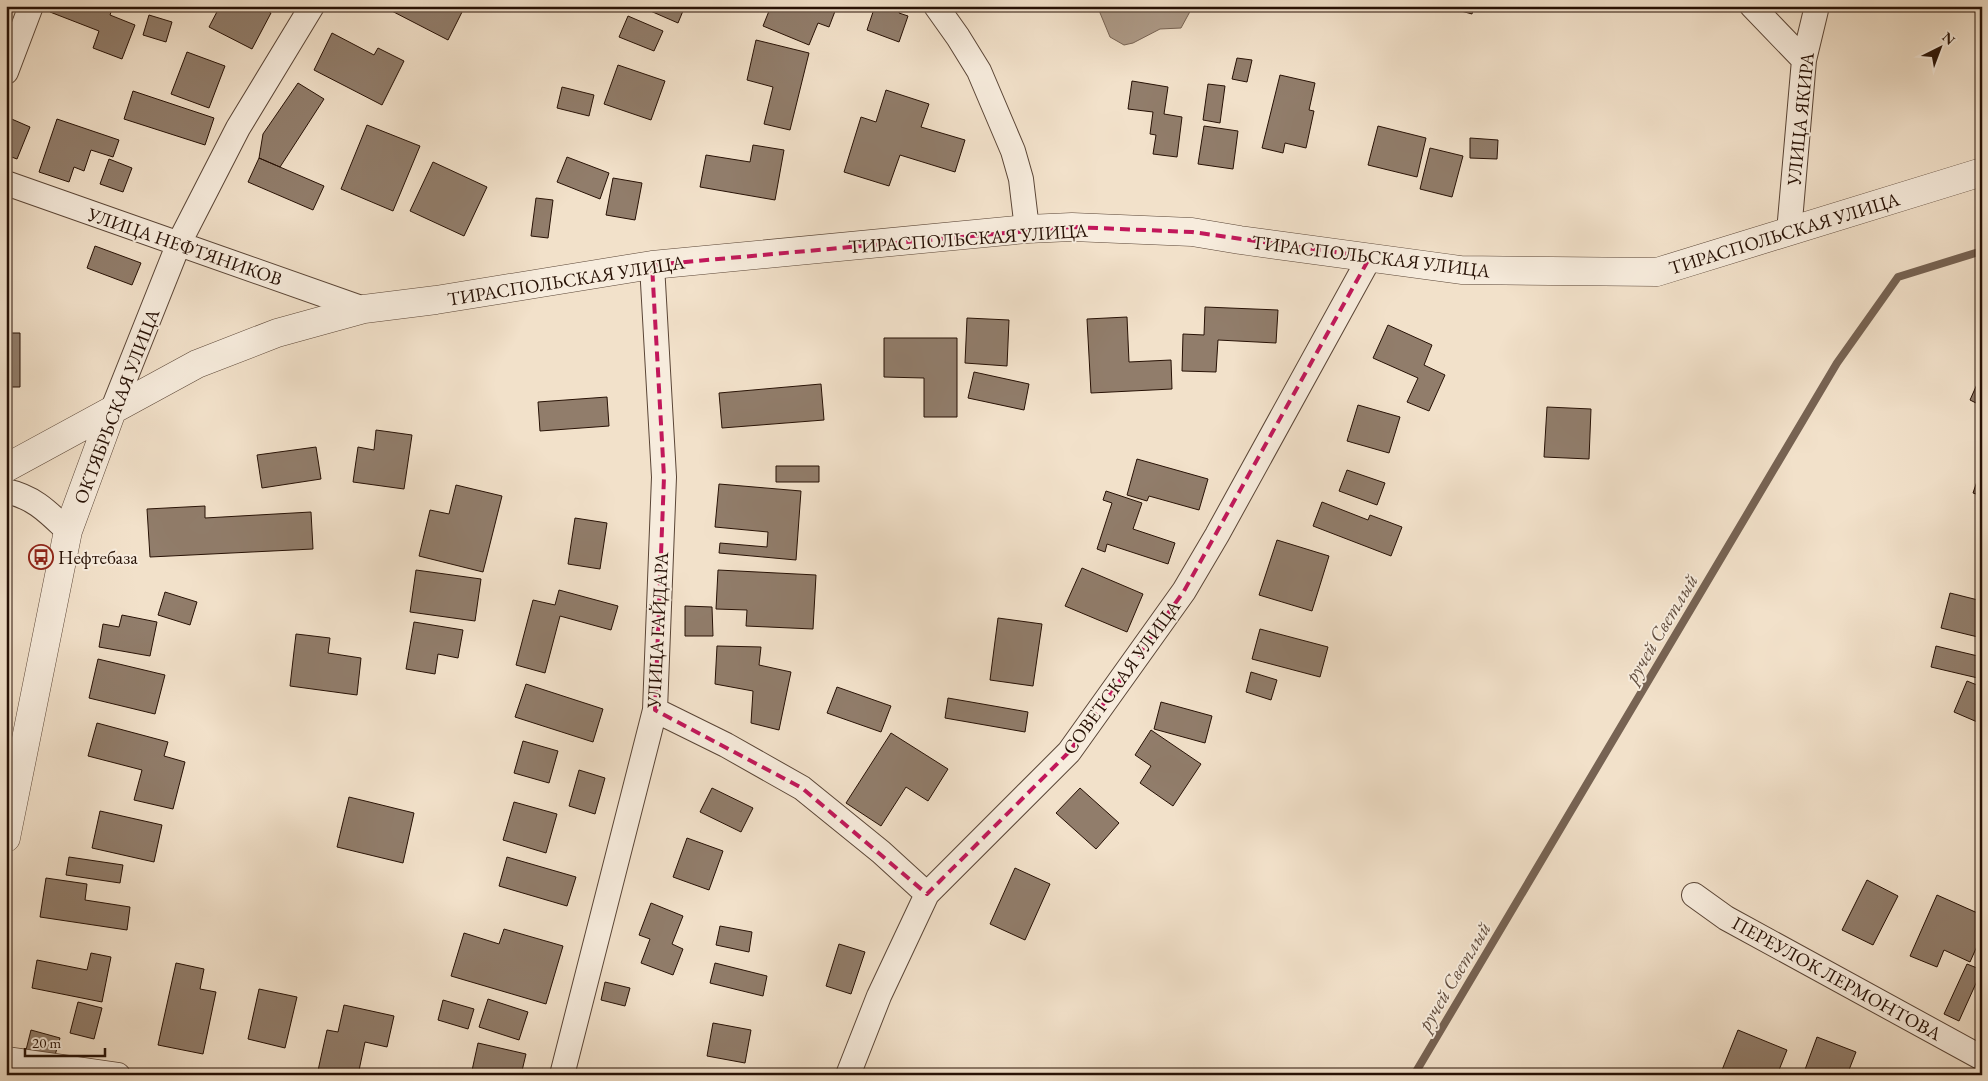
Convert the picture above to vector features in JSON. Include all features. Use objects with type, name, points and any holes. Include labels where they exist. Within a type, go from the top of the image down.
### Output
[{"type":"street","points":[[6,72],[31,6]]},
{"type":"street","name":"ОКТЯБРЬСКАЯ УЛИЦА","points":[[6,838],[68,531],[112,411],[180,243],[238,128],[312,6]]},
{"type":"street","points":[[936,6],[979,71],[1010,142],[1022,179],[1027,229]]},
{"type":"street","points":[[1752,6],[1804,60]]},
{"type":"street","name":"УЛИЦА ЯКИРА","points":[[1789,232],[1804,60],[1817,6]]},
{"type":"street","name":"ТИРАСПОЛЬСКАЯ УЛИЦА","points":[[6,468],[197,364],[277,333],[364,309],[436,300],[652,265],[1027,229],[1072,227],[1192,232],[1461,270],[1657,272],[1982,172]]},
{"type":"street","name":"УЛИЦА НЕФТЯНИКОВ","points":[[6,183],[364,309]]},
{"type":"street","name":"СОВЕТСКАЯ УЛИЦА","points":[[848,1075],[879,996],[926,894],[1069,752],[1184,591],[1370,257]]},
{"type":"street","name":"УЛИЦА ГАЙДАРА","points":[[562,1075],[655,710],[664,476],[652,265]]},
{"type":"street","points":[[6,491],[24,495],[47,511],[68,531]]},
{"type":"street","points":[[655,710],[726,744],[802,788],[881,852],[926,894]]},
{"type":"street","name":"ПЕРЕУЛОК ЛЕРМОНТОВА","points":[[1694,896],[1726,918],[1982,1058]]},
{"type":"street","points":[[6,1059],[118,1075]]},
{"type":"highlighted area","points":[[1072,227],[1192,232],[1370,257],[1184,591],[1069,752],[927,894],[802,788],[655,710],[664,477],[652,265]]},
{"type":"shaded area","points":[[1094,6],[1193,6],[1181,28],[1160,29],[1133,43],[1124,45],[1110,37],[1098,8]]},
{"type":"building","points":[[52,6],[113,6],[110,15],[135,25],[122,59],[93,48],[99,31],[50,12]]},
{"type":"building","points":[[220,6],[259,6],[271,13],[252,49],[209,27]]},
{"type":"building","points":[[387,6],[450,6],[462,12],[448,40],[386,8]]},
{"type":"building","points":[[639,6],[685,6],[678,23]]},
{"type":"building","points":[[771,6],[837,6],[829,27],[818,23],[809,45],[763,26]]},
{"type":"building","points":[[875,6],[901,6],[899,13],[908,16],[899,42],[867,30]]},
{"type":"building","points":[[1443,6],[1474,6],[1472,14]]},
{"type":"building","points":[[149,15],[172,22],[166,42],[143,35]]},
{"type":"building","points":[[628,16],[663,31],[654,51],[619,37]]},
{"type":"building","points":[[332,33],[374,55],[378,48],[404,61],[382,105],[314,70]]},
{"type":"building","points":[[756,40],[809,53],[790,130],[764,124],[773,87],[747,80]]},
{"type":"building","points":[[187,52],[225,66],[209,108],[171,94]]},
{"type":"building","points":[[1237,58],[1252,60],[1247,82],[1232,79]]},
{"type":"building","points":[[618,65],[665,81],[651,120],[604,104]]},
{"type":"building","points":[[1280,75],[1315,83],[1309,110],[1314,111],[1306,148],[1285,143],[1283,153],[1262,148]]},
{"type":"building","points":[[1132,81],[1168,87],[1164,114],[1182,117],[1177,157],[1153,154],[1156,135],[1150,134],[1153,112],[1128,109]]},
{"type":"building","points":[[298,83],[324,99],[280,167],[259,158],[263,134]]},
{"type":"building","points":[[1208,84],[1225,86],[1220,123],[1203,120]]},
{"type":"building","points":[[562,87],[594,95],[589,116],[557,108]]},
{"type":"building","points":[[886,90],[929,104],[921,127],[965,140],[955,172],[900,155],[889,186],[844,172],[861,117],[876,122]]},
{"type":"building","points":[[133,91],[214,118],[205,145],[124,119]]},
{"type":"building","points":[[7,117],[30,127],[17,159],[6,155]]},
{"type":"building","points":[[57,119],[119,140],[113,157],[91,150],[84,171],[74,167],[69,182],[39,172]]},
{"type":"building","points":[[367,125],[420,146],[393,211],[341,189]]},
{"type":"building","points":[[1204,126],[1238,131],[1233,169],[1198,164]]},
{"type":"building","points":[[1378,126],[1426,138],[1417,177],[1368,165]]},
{"type":"building","points":[[1470,138],[1498,140],[1497,159],[1470,158]]},
{"type":"building","points":[[753,145],[784,150],[775,200],[700,187],[706,155],[750,162]]},
{"type":"building","points":[[1430,148],[1463,156],[1452,197],[1420,189]]},
{"type":"building","points":[[567,157],[609,173],[600,199],[557,182]]},
{"type":"building","points":[[259,158],[324,186],[313,210],[248,182]]},
{"type":"building","points":[[109,159],[132,168],[123,192],[100,184]]},
{"type":"building","points":[[433,162],[487,187],[464,236],[410,211]]},
{"type":"building","points":[[613,178],[642,183],[635,220],[606,215]]},
{"type":"building","points":[[536,198],[553,200],[548,238],[531,236]]},
{"type":"building","points":[[95,246],[141,263],[132,285],[87,268]]},
{"type":"building","points":[[1205,307],[1278,310],[1276,343],[1218,340],[1216,372],[1182,371],[1183,334],[1204,335]]},
{"type":"building","points":[[1127,317],[1129,362],[1171,360],[1172,389],[1091,393],[1087,319]]},
{"type":"building","points":[[967,318],[1009,320],[1007,366],[965,363]]},
{"type":"building","points":[[1388,325],[1432,345],[1424,365],[1445,375],[1429,411],[1407,402],[1418,378],[1373,358]]},
{"type":"building","points":[[6,333],[20,333],[20,387],[6,387]]},
{"type":"building","points":[[884,338],[957,338],[957,417],[924,417],[924,378],[884,377]]},
{"type":"building","points":[[974,372],[1029,384],[1024,410],[968,398]]},
{"type":"building","points":[[1982,373],[1982,406],[1970,400]]},
{"type":"building","points":[[821,384],[824,420],[722,428],[719,393]]},
{"type":"building","points":[[607,397],[609,426],[540,431],[538,402]]},
{"type":"building","points":[[1358,405],[1400,417],[1389,453],[1347,441]]},
{"type":"building","points":[[1547,407],[1591,409],[1589,459],[1544,457]]},
{"type":"building","points":[[376,430],[412,435],[404,489],[353,482],[358,447],[374,450]]},
{"type":"building","points":[[316,447],[321,479],[262,488],[257,455]]},
{"type":"building","points":[[1137,459],[1208,479],[1199,510],[1149,496],[1147,501],[1127,495]]},
{"type":"building","points":[[776,466],[819,466],[819,482],[776,482]]},
{"type":"building","points":[[1982,467],[1982,496],[1973,493]]},
{"type":"building","points":[[1347,470],[1385,483],[1377,505],[1339,491]]},
{"type":"building","points":[[719,484],[801,491],[796,560],[719,553],[720,543],[767,547],[768,532],[715,527]]},
{"type":"building","points":[[456,485],[502,496],[483,572],[419,556],[430,510],[449,514]]},
{"type":"building","points":[[1106,491],[1142,503],[1133,529],[1175,543],[1168,564],[1107,544],[1105,552],[1097,549],[1112,503],[1103,500]]},
{"type":"building","points":[[1322,502],[1368,520],[1370,515],[1402,527],[1391,556],[1313,526]]},
{"type":"building","points":[[205,506],[205,518],[311,512],[313,549],[150,557],[147,509]]},
{"type":"building","points":[[575,518],[607,523],[600,569],[568,564]]},
{"type":"building","points":[[1277,540],[1329,556],[1312,611],[1259,595]]},
{"type":"building","points":[[1082,568],[1143,594],[1127,632],[1065,606]]},
{"type":"building","points":[[416,570],[481,579],[475,621],[410,612]]},
{"type":"building","points":[[718,570],[816,575],[813,629],[746,626],[747,610],[716,609]]},
{"type":"building","points":[[559,590],[618,606],[611,630],[560,616],[545,673],[516,665],[533,600],[555,605]]},
{"type":"building","points":[[165,592],[197,602],[190,625],[158,615]]},
{"type":"building","points":[[1950,593],[1982,601],[1982,638],[1941,628]]},
{"type":"building","points":[[685,606],[712,607],[713,636],[685,636]]},
{"type":"building","points":[[122,615],[157,622],[150,656],[99,647],[103,624],[119,627]]},
{"type":"building","points":[[998,618],[1042,624],[1033,686],[990,680]]},
{"type":"building","points":[[414,622],[463,630],[458,658],[438,654],[435,674],[406,669]]},
{"type":"building","points":[[1260,629],[1328,647],[1320,677],[1252,659]]},
{"type":"building","points":[[296,634],[330,638],[328,653],[361,658],[357,695],[290,686]]},
{"type":"building","points":[[717,646],[761,647],[759,665],[791,672],[779,730],[751,723],[753,691],[715,684]]},
{"type":"building","points":[[1936,646],[1982,657],[1982,679],[1931,667]]},
{"type":"building","points":[[98,659],[165,675],[155,714],[89,698]]},
{"type":"building","points":[[1251,672],[1277,680],[1271,700],[1246,692]]},
{"type":"building","points":[[1967,681],[1982,687],[1982,724],[1954,712]]},
{"type":"building","points":[[526,684],[603,709],[593,742],[515,717]]},
{"type":"building","points":[[837,687],[891,706],[881,732],[827,713]]},
{"type":"building","points":[[948,698],[1028,712],[1025,732],[945,718]]},
{"type":"building","points":[[1161,702],[1212,716],[1205,743],[1154,729]]},
{"type":"building","points":[[97,723],[168,742],[164,756],[185,762],[173,809],[134,800],[142,770],[88,756]]},
{"type":"building","points":[[1151,730],[1201,764],[1173,806],[1140,783],[1151,766],[1135,755]]},
{"type":"building","points":[[891,733],[948,769],[928,801],[906,787],[881,826],[846,803]]},
{"type":"building","points":[[523,741],[558,751],[549,783],[514,773]]},
{"type":"building","points":[[579,770],[605,778],[595,814],[569,806]]},
{"type":"building","points":[[712,788],[753,808],[741,832],[700,812]]},
{"type":"building","points":[[1080,788],[1119,823],[1096,849],[1056,813]]},
{"type":"building","points":[[349,797],[414,813],[403,863],[337,847]]},
{"type":"building","points":[[514,802],[557,814],[546,853],[503,840]]},
{"type":"building","points":[[100,811],[162,825],[154,862],[92,848]]},
{"type":"building","points":[[687,838],[723,851],[709,890],[673,877]]},
{"type":"building","points":[[69,857],[123,865],[120,883],[66,875]]},
{"type":"building","points":[[507,857],[576,877],[567,906],[499,886]]},
{"type":"building","points":[[1015,868],[1050,884],[1025,940],[990,924]]},
{"type":"building","points":[[46,878],[87,884],[85,900],[130,907],[127,930],[40,917]]},
{"type":"building","points":[[1867,880],[1898,896],[1873,945],[1842,930]]},
{"type":"building","points":[[1937,895],[1982,915],[1982,935],[1970,962],[1944,950],[1937,967],[1910,956]]},
{"type":"building","points":[[651,903],[683,916],[672,944],[683,949],[673,975],[641,963],[650,939],[639,935]]},
{"type":"building","points":[[720,926],[752,932],[749,952],[716,945]]},
{"type":"building","points":[[504,929],[563,946],[546,1004],[451,976],[464,933],[499,944]]},
{"type":"building","points":[[839,944],[865,952],[851,994],[826,986]]},
{"type":"building","points":[[91,953],[111,957],[102,1002],[32,988],[37,960],[87,970]]},
{"type":"building","points":[[176,963],[204,969],[200,989],[216,992],[203,1054],[158,1045]]},
{"type":"building","points":[[715,963],[767,976],[763,996],[710,983]]},
{"type":"building","points":[[1967,964],[1982,970],[1959,1021],[1944,1014]]},
{"type":"building","points":[[605,982],[630,988],[625,1006],[601,1000]]},
{"type":"building","points":[[259,989],[297,997],[285,1048],[248,1039]]},
{"type":"building","points":[[488,999],[528,1012],[519,1040],[479,1027]]},
{"type":"building","points":[[443,1000],[474,1009],[468,1029],[438,1020]]},
{"type":"building","points":[[78,1002],[102,1008],[94,1039],[70,1033]]},
{"type":"building","points":[[344,1005],[394,1016],[387,1047],[365,1042],[358,1075],[317,1075],[327,1030],[338,1032]]},
{"type":"building","points":[[713,1023],[751,1030],[745,1063],[707,1056]]},
{"type":"building","points":[[31,1030],[60,1038],[53,1062],[25,1054]]},
{"type":"building","points":[[1738,1030],[1787,1050],[1777,1075],[1720,1075]]},
{"type":"building","points":[[1817,1037],[1856,1052],[1847,1075],[1803,1075]]},
{"type":"building","points":[[478,1043],[526,1054],[521,1075],[471,1075]]},
{"type":"waterway","name":"ручей Светлый","points":[[1414,1075],[1837,363],[1898,277],[1982,251]]},
{"type":"place","name":"Нефтебаза","points":[[41,557]]}]
